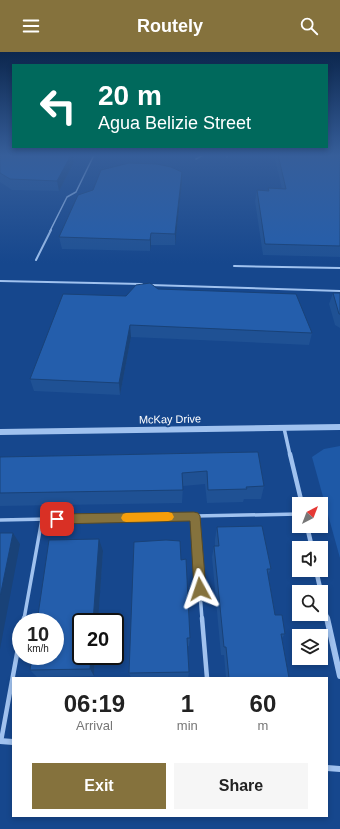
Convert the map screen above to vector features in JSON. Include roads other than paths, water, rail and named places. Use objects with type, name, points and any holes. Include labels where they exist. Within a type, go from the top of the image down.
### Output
[{"type":"street","name":"McKay Drive","points":[[0,432],[340,427]]},
{"type":"street","points":[[284,428],[300,497]]},
{"type":"street","points":[[318,577],[340,676]]},
{"type":"street","points":[[0,741],[12,742]]},
{"type":"street","points":[[328,768],[340,769]]},
{"type":"lane","points":[[36,260],[67,197],[76,191]]},
{"type":"lane","points":[[234,266],[340,268]]},
{"type":"lane","points":[[0,281],[340,291]]},
{"type":"lane","points":[[0,520],[292,514]]},
{"type":"lane","points":[[194,516],[207,677]]},
{"type":"lane","points":[[25,613],[42,519]]},
{"type":"lane","points":[[12,677],[15,665]]},
{"type":"lane","points":[[0,741],[12,679]]}]
